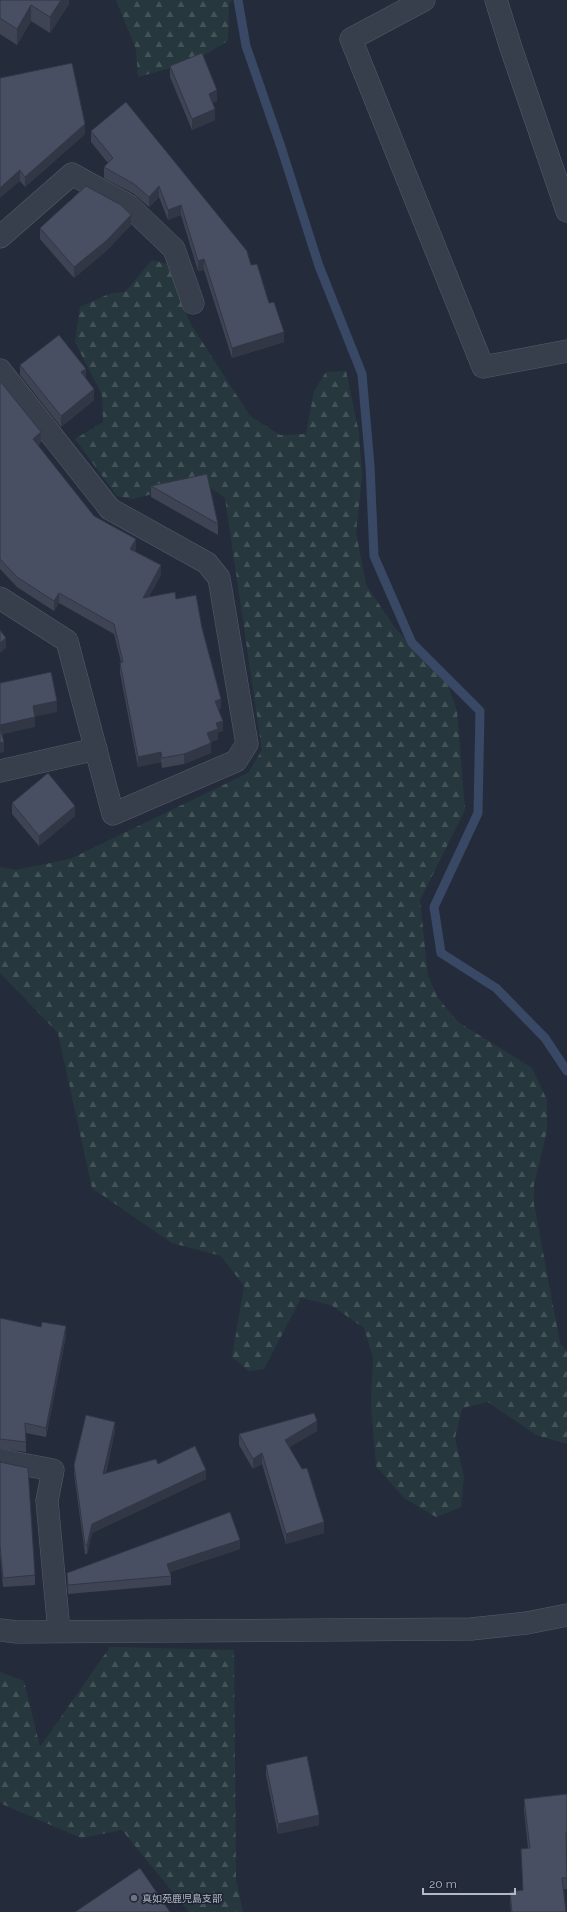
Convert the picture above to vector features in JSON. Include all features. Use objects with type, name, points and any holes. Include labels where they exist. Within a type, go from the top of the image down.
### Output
[{"type":"street","points":[[424,0],[351,39],[483,367],[567,351]]},
{"type":"street","points":[[496,0],[567,211]]},
{"type":"street","points":[[0,237],[72,174],[128,205],[174,249],[194,304]]},
{"type":"street","points":[[0,370],[110,509],[208,563],[219,578],[247,744],[236,761],[113,814],[67,641],[0,598]]},
{"type":"street","points":[[0,771],[96,749]]},
{"type":"street","points":[[0,1460],[53,1470],[47,1501],[59,1631]]},
{"type":"street","points":[[0,1630],[17,1632],[471,1628],[527,1623],[567,1616]]},
{"type":"green space","points":[[116,0],[232,0],[229,4],[228,41],[192,62],[138,77],[136,49]]},
{"type":"green space","points":[[152,260],[167,264],[190,323],[250,416],[280,435],[306,434],[314,391],[326,372],[346,371],[359,433],[362,477],[356,532],[366,585],[395,628],[448,685],[457,711],[465,810],[420,900],[428,976],[438,998],[458,1022],[532,1068],[547,1100],[547,1130],[534,1185],[534,1204],[560,1343],[567,1351],[567,1444],[536,1435],[488,1402],[462,1408],[455,1438],[464,1477],[461,1507],[436,1517],[404,1498],[376,1466],[371,1404],[373,1357],[364,1328],[331,1305],[301,1298],[264,1369],[249,1371],[232,1357],[244,1286],[221,1256],[172,1243],[92,1188],[58,1033],[0,973],[0,867],[16,870],[70,859],[248,773],[262,750],[225,498],[203,482],[132,499],[117,496],[75,439],[103,422],[102,395],[75,342],[80,307],[109,294],[125,292]]},
{"type":"green space","points":[[110,1647],[234,1650],[236,1879],[243,1912],[189,1912],[122,1830],[81,1838],[2,1804],[0,1801],[0,1672],[24,1681],[40,1747]]},
{"type":"building","points":[[0,0],[61,0],[50,17],[31,5],[17,29],[0,18]]},
{"type":"building","points":[[202,53],[217,90],[209,94],[215,109],[192,119],[170,66]]},
{"type":"building","points":[[72,63],[85,124],[25,177],[20,170],[0,188],[0,78]]},
{"type":"building","points":[[126,102],[247,251],[251,265],[257,264],[269,303],[274,302],[284,332],[232,348],[204,259],[198,261],[181,205],[168,210],[159,186],[149,197],[134,184],[104,167],[113,158],[91,131]]},
{"type":"building","points":[[86,186],[121,205],[131,215],[106,241],[74,267],[40,228]]},
{"type":"building","points":[[59,335],[86,369],[81,372],[94,389],[61,416],[20,365]]},
{"type":"building","points":[[0,381],[41,432],[33,439],[94,516],[136,539],[130,549],[161,565],[143,598],[175,592],[176,599],[196,595],[202,628],[221,699],[215,701],[223,721],[216,723],[218,729],[207,733],[211,743],[184,754],[162,758],[161,752],[138,757],[120,663],[123,662],[114,624],[59,593],[54,601],[17,577],[0,559]]},
{"type":"building","points":[[207,474],[218,524],[151,486]]},
{"type":"building","points":[[0,630],[6,638],[0,643]]},
{"type":"building","points":[[51,672],[57,701],[33,706],[35,717],[0,725],[0,683]]},
{"type":"building","points":[[0,727],[4,742],[0,743]]},
{"type":"building","points":[[48,773],[75,806],[39,836],[12,803]]},
{"type":"building","points":[[0,1318],[41,1327],[42,1322],[66,1326],[46,1428],[25,1423],[26,1442],[0,1439]]},
{"type":"building","points":[[314,1413],[317,1421],[285,1440],[302,1469],[307,1468],[324,1522],[286,1534],[262,1453],[253,1459],[239,1434]]},
{"type":"building","points":[[86,1415],[115,1422],[103,1474],[156,1459],[158,1464],[195,1446],[206,1470],[92,1524],[87,1545],[85,1545],[74,1465]]},
{"type":"building","points":[[0,1462],[28,1468],[35,1575],[3,1578],[0,1545]]},
{"type":"building","points":[[230,1512],[240,1540],[167,1564],[171,1576],[68,1585],[67,1573]]},
{"type":"building","points":[[307,1756],[319,1815],[278,1824],[266,1765]]},
{"type":"building","points":[[567,1794],[567,1878],[562,1878],[566,1912],[512,1912],[510,1892],[523,1890],[521,1849],[530,1848],[524,1799]]},
{"type":"building","points":[[140,1868],[170,1912],[75,1912]]},
{"type":"waterway","points":[[238,0],[246,46],[281,147],[319,266],[362,374],[370,466],[374,556],[412,643],[480,711],[478,813],[434,907],[441,953],[496,988],[545,1038],[567,1071]]},
{"type":"place","name":"真如苑鹿児島支部","points":[[134,1898]]}]
